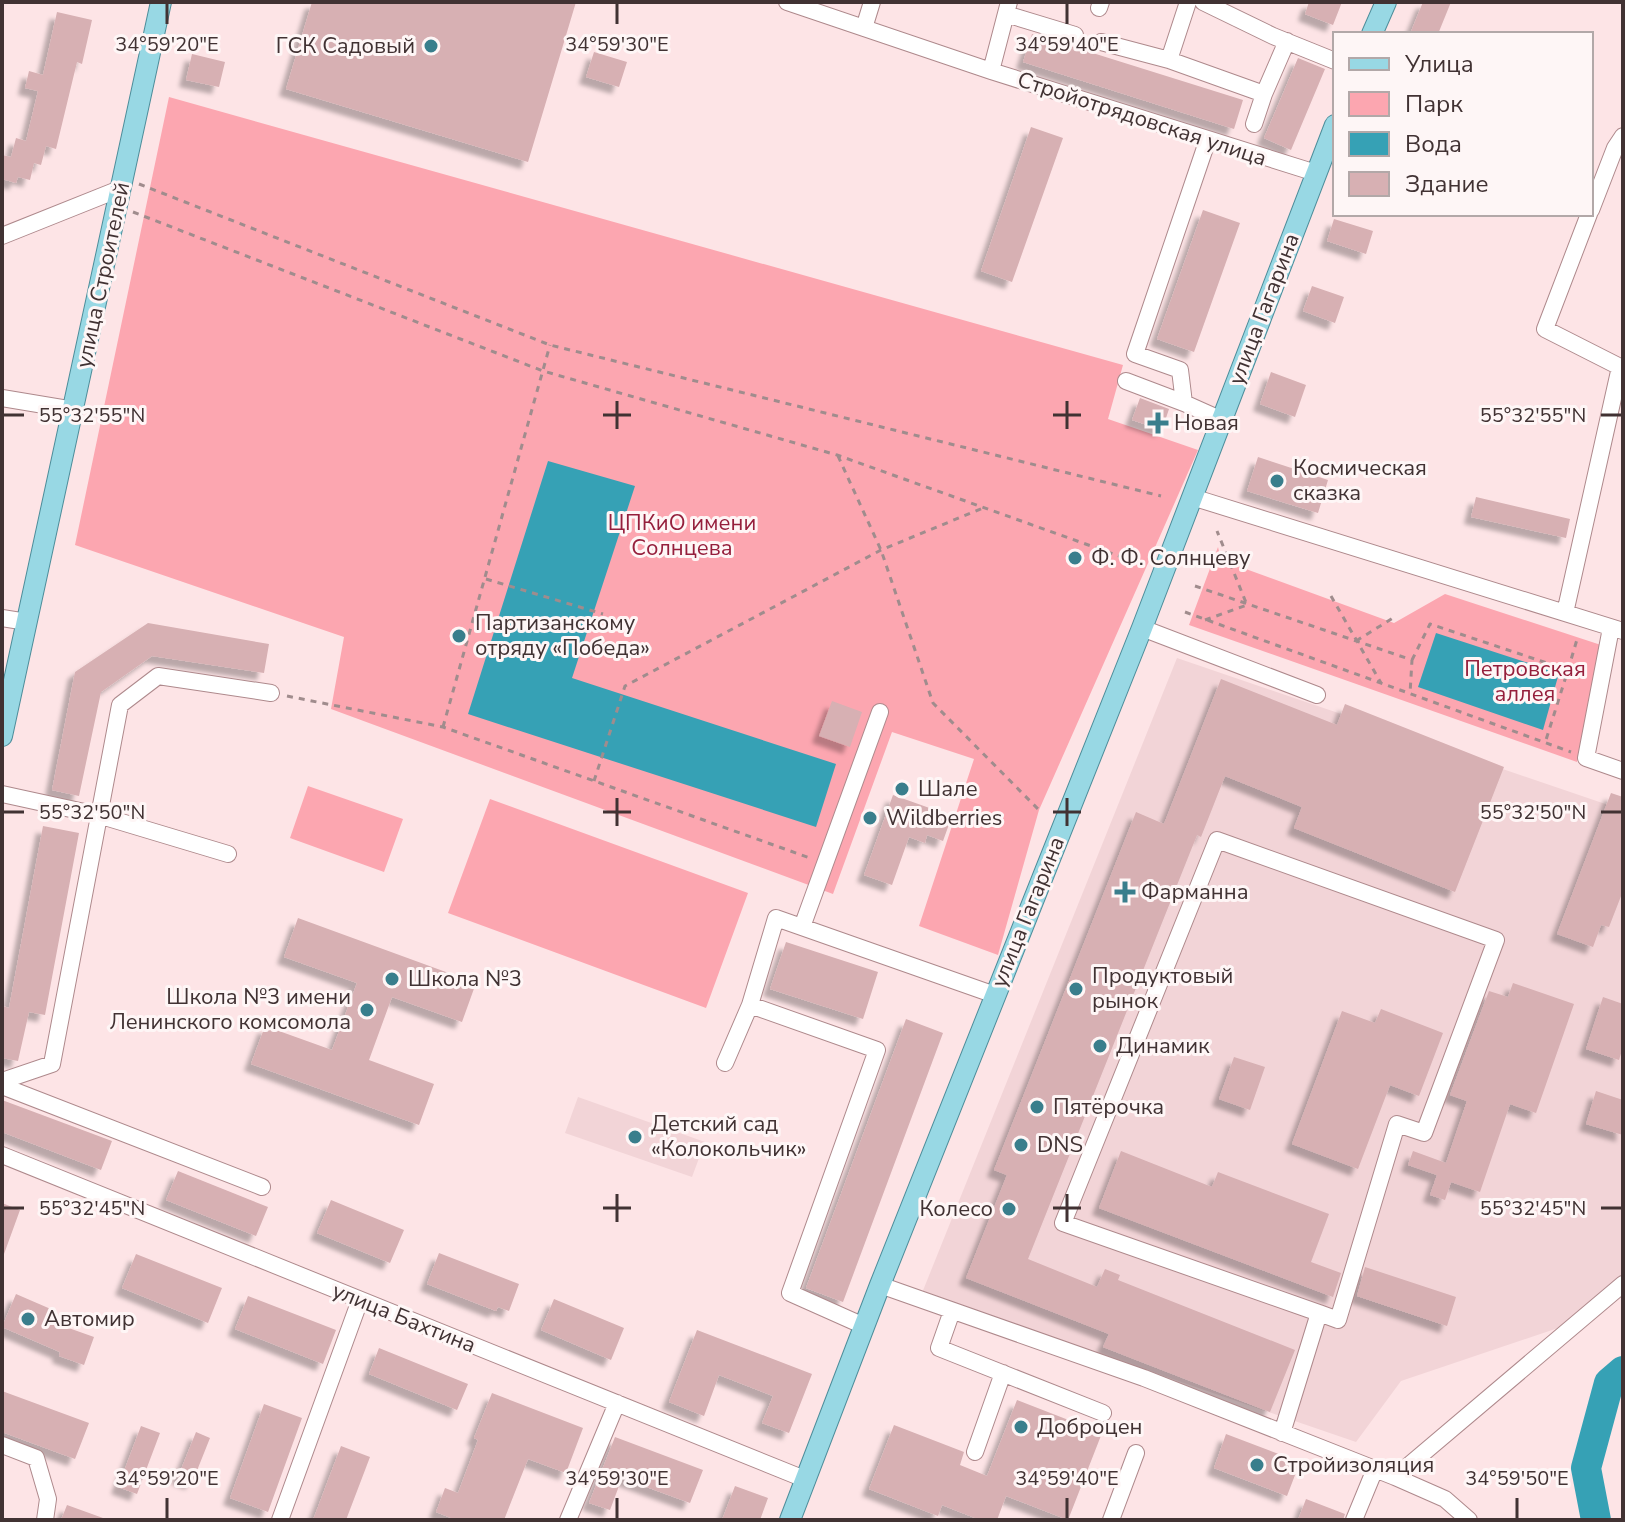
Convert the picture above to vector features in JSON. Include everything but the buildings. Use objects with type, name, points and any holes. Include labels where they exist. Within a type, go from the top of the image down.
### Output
[{"type":"main road","name":"улица Строителей","points":[[2,736],[74,410],[129,185],[161,2]]},
{"type":"main road","points":[[1373,32],[1386,2]]},
{"type":"main road","name":"улица Гагарина","points":[[790,1520],[880,1285],[1142,628],[1333,130]]},
{"type":"street","name":"Стройотрядовская улица","points":[[787,2],[991,71],[1316,173]]},
{"type":"street","points":[[864,28],[872,2]]},
{"type":"street","points":[[1169,60],[1188,2]]},
{"type":"street","points":[[1213,4],[1333,60]]},
{"type":"street","points":[[991,71],[1008,8],[1075,35]]},
{"type":"street","points":[[1254,124],[1287,41]]},
{"type":"street","points":[[1101,42],[1169,60],[1264,94]]},
{"type":"street","points":[[1593,204],[1615,148],[1623,136]]},
{"type":"street","points":[[1184,403],[1180,370],[1135,354],[1208,139]]},
{"type":"street","points":[[2,236],[129,185]]},
{"type":"street","points":[[1565,613],[1620,367],[1545,329],[1588,216]]},
{"type":"street","points":[[1126,381],[1222,420]]},
{"type":"street","points":[[2,398],[74,410]]},
{"type":"street","points":[[1192,497],[1617,629],[1586,758],[1623,771]]},
{"type":"street","points":[[2,618],[27,622]]},
{"type":"street","points":[[1142,628],[1317,695]]},
{"type":"street","points":[[2,1084],[52,1064],[120,705],[158,676],[271,693]]},
{"type":"street","points":[[802,927],[880,712]]},
{"type":"street","points":[[2,794],[98,815],[228,854]]},
{"type":"street","points":[[1217,840],[1496,940],[1424,1133],[1397,1124],[1338,1320],[1319,1313],[1063,1223],[1217,840]]},
{"type":"street","points":[[725,1063],[750,1005],[776,918],[995,995]]},
{"type":"street","points":[[750,1005],[877,1050],[790,1293],[864,1326]]},
{"type":"street","points":[[2,1084],[262,1187]]},
{"type":"street","name":"улица Бахтина","points":[[2,1155],[807,1480]]},
{"type":"street","points":[[1395,1477],[1623,1284]]},
{"type":"street","points":[[880,1285],[1285,1426],[1445,1499],[1469,1520]]},
{"type":"street","points":[[280,1520],[360,1300]]},
{"type":"street","points":[[952,1311],[939,1348],[1103,1413]]},
{"type":"street","points":[[1285,1426],[1319,1313]]},
{"type":"street","points":[[975,1452],[1003,1373]]},
{"type":"street","points":[[568,1520],[617,1403]]},
{"type":"street","points":[[2,1445],[36,1458],[48,1499],[45,1520]]},
{"type":"street","points":[[1111,1520],[1136,1453]]},
{"type":"street","points":[[1354,1520],[1375,1469]]},
{"type":"path","points":[[129,185],[550,345],[1161,496]]},
{"type":"path","points":[[129,210],[543,371],[837,455],[1133,561]]},
{"type":"path","points":[[443,727],[550,345]]},
{"type":"path","points":[[837,455],[881,550],[933,703],[1039,810]]},
{"type":"path","points":[[594,781],[625,686],[881,550],[983,508]]},
{"type":"path","points":[[1217,531],[1247,605]]},
{"type":"path","points":[[486,579],[603,614]]},
{"type":"path","points":[[1195,586],[1412,660]]},
{"type":"path","points":[[1331,596],[1382,684]]},
{"type":"path","points":[[1205,620],[1247,605]]},
{"type":"path","points":[[1185,612],[1586,758]]},
{"type":"path","points":[[1356,641],[1393,618]]},
{"type":"path","points":[[1410,694],[1412,660],[1430,624],[1568,670]]},
{"type":"path","points":[[1545,743],[1579,632]]},
{"type":"path","points":[[271,693],[443,727],[825,863]]},
{"type":"shaded area","points":[[1177,658],[1623,810],[1623,1278],[1561,1327],[1401,1381],[1356,1442],[922,1293]]},
{"type":"shaded area","name":"Детский сад «Колокольчик»","points":[[578,1097],[705,1142],[692,1177],[565,1133]]},
{"type":"green space","name":"ЦПКиО имени Солнцева","points":[[169,97],[1123,365],[1108,419],[1198,450],[1039,810],[998,955],[919,926],[974,759],[892,732],[833,894],[331,709],[344,637],[75,545]]},
{"type":"green space","name":"Петровская аллея","points":[[1218,547],[1221,560],[1394,623],[1445,594],[1601,645],[1577,762],[1189,625]]},
{"type":"green space","points":[[308,786],[403,819],[384,872],[290,838]]},
{"type":"green space","points":[[490,799],[748,893],[706,1008],[448,913]]},
{"type":"water","points":[[548,461],[635,486],[572,678],[836,764],[816,827],[468,714]]},
{"type":"water","points":[[1436,633],[1559,673],[1543,730],[1418,687]]},
{"type":"waterway","points":[[1596,1520],[1586,1468],[1609,1383],[1623,1371]]},
{"type":"place","name":"ГСК Садовый","points":[[431,46]]},
{"type":"place","name":"Новая","points":[[1158,423]]},
{"type":"place","name":"Космическая сказка","points":[[1277,481]]},
{"type":"place","name":"Ф. Ф. Солнцеву","points":[[1075,558]]},
{"type":"place","name":"Партизанскому отряду «Победа»","points":[[459,636]]},
{"type":"place","name":"Шале","points":[[902,789]]},
{"type":"place","name":"Wildberries","points":[[870,818]]},
{"type":"place","name":"Фарманна","points":[[1125,892]]},
{"type":"place","name":"Школа №3","points":[[392,979]]},
{"type":"place","name":"Продуктовый рынок","points":[[1076,989]]},
{"type":"place","name":"Школа №3 имени Ленинского комсомола","points":[[367,1010]]},
{"type":"place","name":"Динамик","points":[[1100,1046]]},
{"type":"place","name":"Пятёрочка","points":[[1037,1107]]},
{"type":"place","name":"Детский сад «Колокольчик»","points":[[635,1137]]},
{"type":"place","name":"DNS","points":[[1021,1145]]},
{"type":"place","name":"Колесо","points":[[1009,1209]]},
{"type":"place","name":"Автомир","points":[[28,1319]]},
{"type":"place","name":"Доброцен","points":[[1021,1427]]},
{"type":"place","name":"Стройизоляция","points":[[1257,1465]]}]
